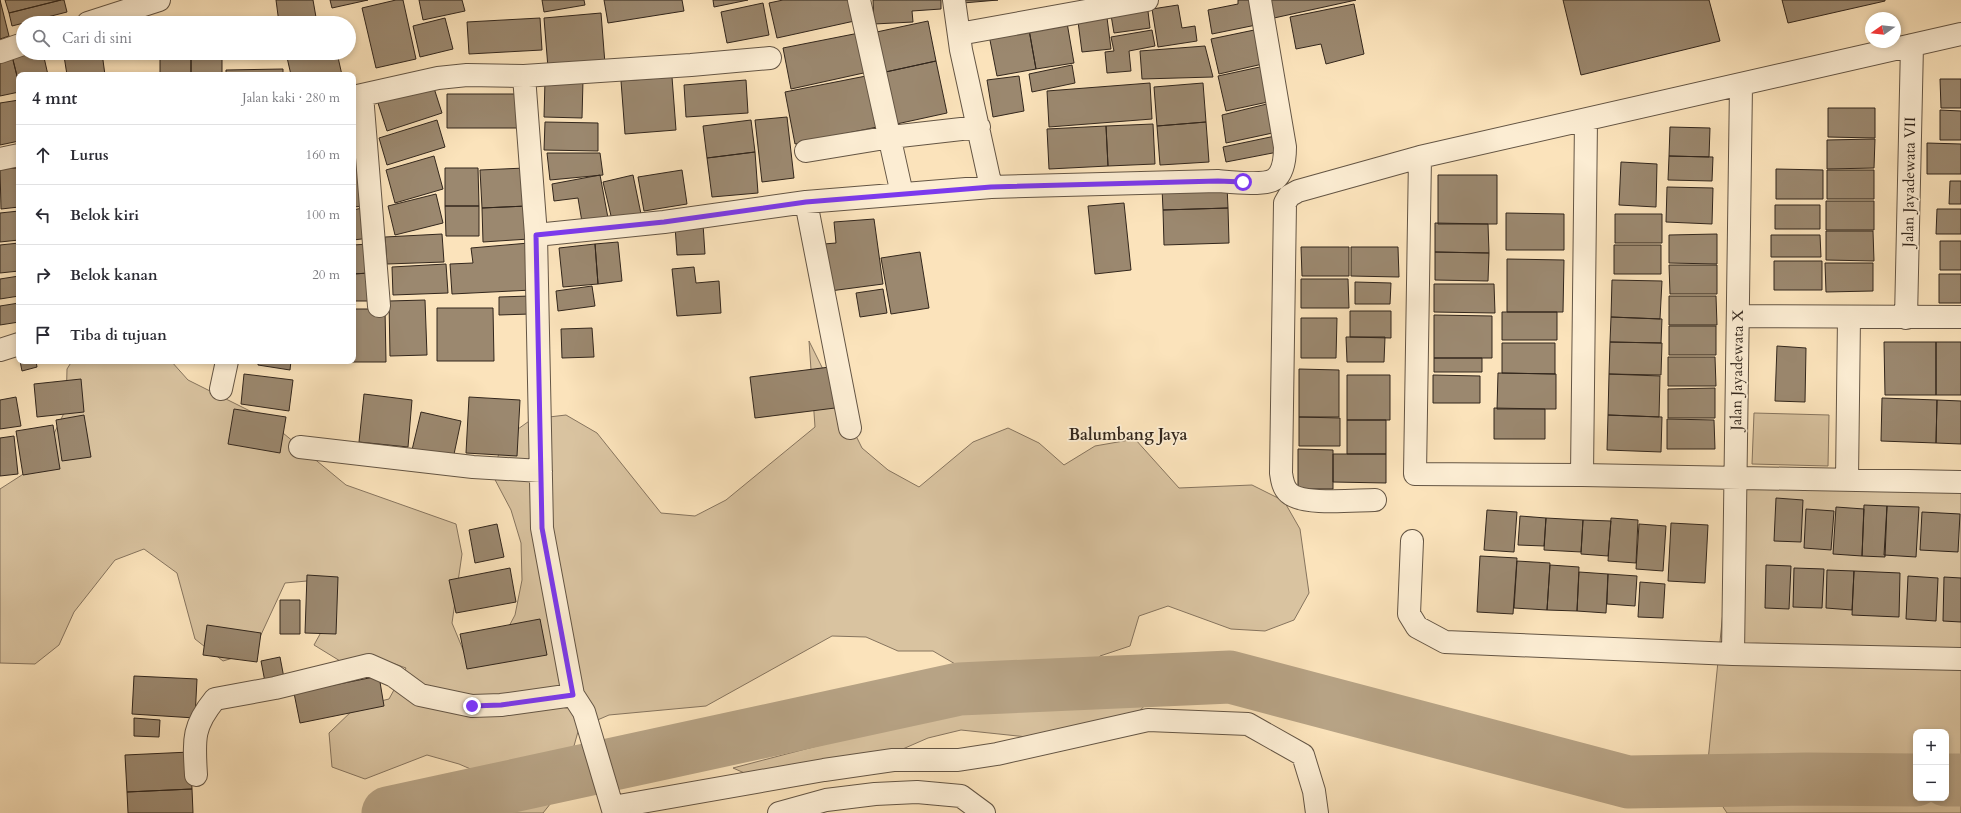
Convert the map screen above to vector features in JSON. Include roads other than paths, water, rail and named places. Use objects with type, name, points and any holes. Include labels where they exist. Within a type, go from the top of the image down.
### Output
[{"type":"street","points":[[110,16],[159,0]]},
{"type":"street","points":[[859,0],[869,50],[891,138],[902,194]]},
{"type":"street","points":[[954,0],[958,34],[991,187]]},
{"type":"street","points":[[958,34],[1048,9],[1147,0]]},
{"type":"street","points":[[536,235],[664,222],[806,202],[991,187],[1218,181],[1268,182],[1275,179],[1281,171],[1285,160],[1285,147],[1260,0]]},
{"type":"street","points":[[1375,500],[1317,500],[1298,498],[1289,493],[1284,486],[1281,473],[1285,203],[1289,196],[1298,191],[1420,157],[1961,34]]},
{"type":"street","points":[[0,52],[16,46]]},
{"type":"street","name":"Jalan Jayadewata VII","points":[[1906,318],[1912,46]]},
{"type":"street","points":[[379,306],[357,96],[438,78],[468,75],[524,76],[691,65],[770,58]]},
{"type":"street","points":[[524,76],[536,235],[542,528],[578,703],[612,806],[824,770],[893,760],[958,760],[984,756],[1148,720],[1248,724],[1303,756],[1314,791],[1317,813]]},
{"type":"street","name":"Jalan Jayadewata X","points":[[1733,654],[1741,85]]},
{"type":"street","points":[[1582,475],[1586,120]]},
{"type":"street","points":[[806,152],[891,138],[979,128]]},
{"type":"street","points":[[0,159],[16,156]]},
{"type":"street","points":[[1420,157],[1415,474],[1582,475],[1961,482]]},
{"type":"street","points":[[806,202],[850,428]]},
{"type":"street","points":[[1738,316],[1906,318],[1961,317]]},
{"type":"street","points":[[1848,480],[1849,317]]},
{"type":"street","points":[[0,350],[16,345]]},
{"type":"street","points":[[221,389],[226,364]]},
{"type":"street","points":[[300,447],[473,467],[541,471]]},
{"type":"street","points":[[1412,541],[1410,614],[1417,627],[1445,642],[1733,654],[1961,660]]},
{"type":"street","points":[[196,775],[194,738],[202,714],[215,699],[275,688],[369,665],[394,676],[420,695],[472,706],[578,703]]},
{"type":"street","points":[[779,813],[826,800],[875,794],[917,792],[961,796],[984,813]]},
{"type":"waterway","points":[[388,813],[959,689],[1230,677],[1628,782],[1807,779],[1913,780]]},
{"type":"waterway","points":[[1949,780],[1961,780]]},
{"type":"district","name":"Balumbang Jaya","points":[[1128,435]]}]
